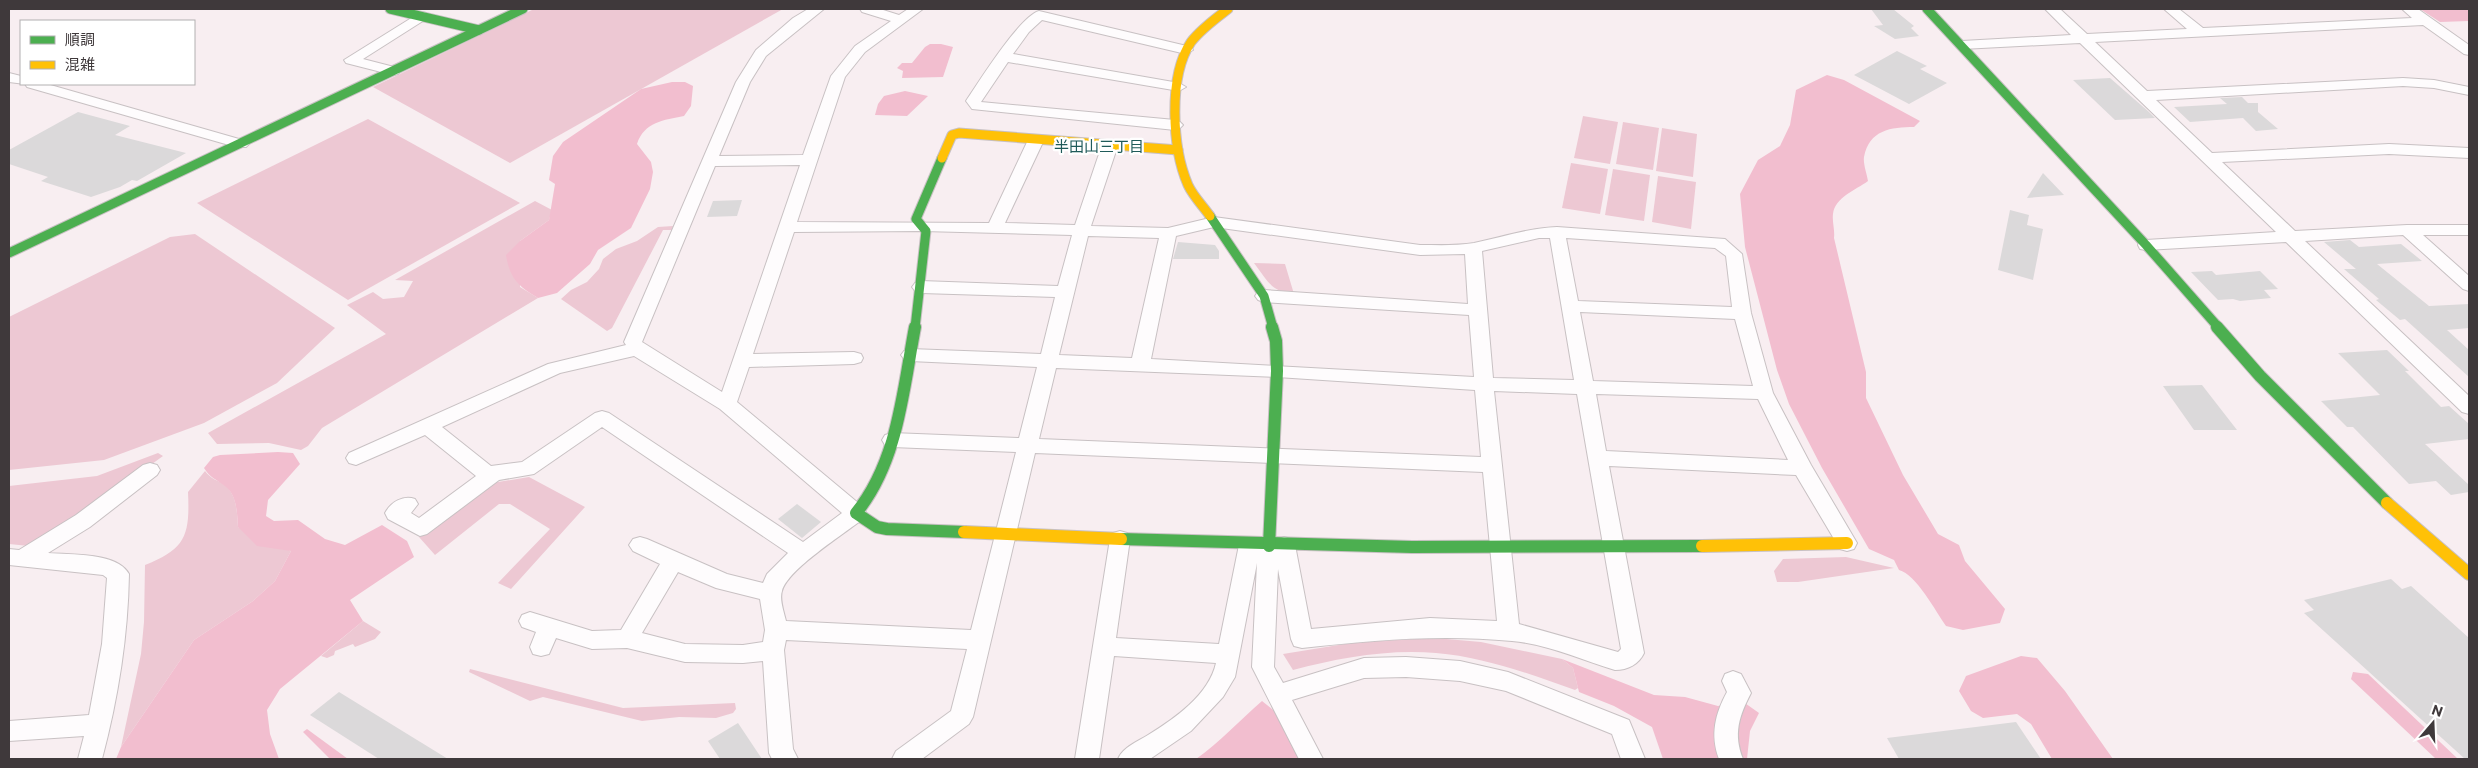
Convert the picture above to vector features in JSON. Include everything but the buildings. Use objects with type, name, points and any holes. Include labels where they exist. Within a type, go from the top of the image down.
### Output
[{"type":"street","points":[[390,9],[479,30]]},
{"type":"street","points":[[9,253],[523,9]]},
{"type":"street","points":[[817,9],[798,21],[761,53],[743,82],[633,342],[637,349],[727,404],[856,513],[877,527],[887,529],[1268,545],[1502,549],[1847,543]]},
{"type":"street","points":[[867,9],[899,20]]},
{"type":"street","points":[[727,404],[838,76],[860,49],[916,9]]},
{"type":"street","points":[[1228,9],[1201,31],[1186,50],[1182,59],[1176,125],[1178,150],[1188,185],[1264,296],[1276,341],[1277,371],[1264,613],[1263,667],[1311,759]]},
{"type":"street","points":[[1927,9],[2146,244],[2260,376],[2396,511],[2469,574]]},
{"type":"street","points":[[2052,9],[2469,407]]},
{"type":"street","points":[[2171,9],[2200,34]]},
{"type":"street","points":[[2409,9],[2467,48]]},
{"type":"street","points":[[1176,125],[977,106],[973,101],[1024,29],[1039,16],[1043,15],[1186,50]]},
{"type":"street","points":[[393,71],[351,60],[421,16]]},
{"type":"street","points":[[1962,45],[2426,21]]},
{"type":"street","points":[[1003,57],[1178,87]]},
{"type":"street","points":[[2144,96],[2403,82],[2434,84],[2469,91]]},
{"type":"street","points":[[35,85],[240,144]]},
{"type":"street","points":[[786,759],[781,753],[770,594],[775,580],[804,553],[856,513],[867,502],[879,479],[892,440],[910,355],[926,252],[926,232],[916,219],[952,135],[959,133],[1178,150]]},
{"type":"street","points":[[995,228],[1036,140]]},
{"type":"street","points":[[904,759],[961,717],[1046,362],[1081,231],[1110,145]]},
{"type":"street","points":[[2209,158],[2388,149],[2469,153]]},
{"type":"street","points":[[709,161],[809,160]]},
{"type":"street","points":[[788,227],[923,226],[1168,233],[1214,222],[1420,250],[1449,251],[1473,248],[1539,233],[1557,232],[1719,243],[1734,254],[1742,313],[1764,394],[1802,468],[1847,543]]},
{"type":"street","points":[[2146,244],[2407,230],[2469,230]]},
{"type":"street","points":[[2407,230],[2469,285]]},
{"type":"street","points":[[1268,545],[1302,639],[1438,627],[1509,632],[1615,661],[1622,661],[1633,653],[1557,232]]},
{"type":"street","points":[[1140,366],[1168,233]]},
{"type":"street","points":[[1473,248],[1483,384],[1502,549],[1501,559],[1509,632]]},
{"type":"street","points":[[921,287],[1065,292]]},
{"type":"street","points":[[1264,296],[1477,310]]},
{"type":"street","points":[[1570,306],[1742,313]]},
{"type":"street","points":[[356,458],[555,368],[637,349]]},
{"type":"street","points":[[910,355],[1277,371],[1483,384],[1585,386],[1764,394]]},
{"type":"street","points":[[742,361],[854,358]]},
{"type":"street","points":[[427,426],[487,474],[527,469],[602,418],[804,553]]},
{"type":"street","points":[[892,440],[1491,465]]},
{"type":"street","points":[[1597,458],[1802,468]]},
{"type":"street","points":[[16,557],[83,521],[150,470]]},
{"type":"street","points":[[408,504],[395,513],[420,528],[494,473]]},
{"type":"street","points":[[1087,759],[1120,539]]},
{"type":"street","points":[[640,545],[724,582],[770,594]]},
{"type":"street","points":[[1130,759],[1176,731],[1213,696],[1224,677],[1229,654],[1268,545]]},
{"type":"street","points":[[16,557],[108,568],[118,574],[114,648],[100,724],[90,759]]},
{"type":"street","points":[[628,640],[673,560]]},
{"type":"street","points":[[540,632],[592,640],[628,640],[698,654],[743,654],[774,640],[980,640]]},
{"type":"street","points":[[1103,646],[1229,654]]},
{"type":"street","points":[[1276,695],[1364,668],[1406,667],[1460,671],[1508,682],[1621,727],[1633,759]]},
{"type":"street","points":[[1731,759],[1724,734],[1728,716],[1739,693],[1733,681]]},
{"type":"street","points":[[9,731],[100,724]]},
{"type":"shaded area","points":[[534,9],[783,9],[510,163],[373,87]]},
{"type":"shaded area","points":[[2420,9],[2469,9],[2469,21],[2440,22]]},
{"type":"shaded area","points":[[930,44],[953,47],[943,77],[902,78],[903,71],[897,68],[902,63],[912,63],[925,47]]},
{"type":"shaded area","points":[[1827,75],[1844,80],[1920,121],[1914,127],[1889,129],[1871,141],[1864,157],[1868,181],[1842,198],[1835,208],[1833,214],[1834,238],[1866,372],[1866,398],[1903,475],[1938,534],[1959,545],[1965,561],[2005,609],[2000,623],[1963,630],[1946,626],[1919,586],[1912,578],[1899,570],[1894,560],[1869,549],[1822,468],[1789,404],[1777,370],[1745,247],[1740,194],[1758,160],[1780,146],[1790,125],[1796,90]]},
{"type":"shaded area","points":[[672,82],[685,82],[693,86],[691,106],[684,116],[656,123],[644,131],[640,137],[637,144],[651,162],[653,172],[650,189],[631,228],[598,250],[590,264],[557,293],[538,298],[531,294],[516,281],[510,270],[506,255],[520,241],[549,220],[555,184],[549,180],[553,156],[563,142],[641,89]]},
{"type":"shaded area","points":[[905,91],[928,96],[907,116],[875,115],[878,104],[884,96]]},
{"type":"shaded area","points":[[1583,116],[1618,122],[1610,164],[1574,158]]},
{"type":"shaded area","points":[[368,119],[520,203],[348,300],[197,203]]},
{"type":"shaded area","points":[[1623,122],[1659,128],[1653,170],[1616,164]]},
{"type":"shaded area","points":[[1662,128],[1697,134],[1693,177],[1656,171]]},
{"type":"shaded area","points":[[1571,163],[1608,169],[1600,214],[1562,208]]},
{"type":"shaded area","points":[[1613,169],[1650,175],[1644,221],[1605,215]]},
{"type":"shaded area","points":[[1658,176],[1696,182],[1691,229],[1652,222]]},
{"type":"shaded area","points":[[535,201],[552,210],[549,220],[520,241],[520,287],[538,298],[322,428],[308,446],[301,450],[269,443],[217,444],[208,433],[386,334],[347,305],[373,292],[383,299],[404,297],[413,281],[395,280]]},
{"type":"shaded area","points":[[673,226],[672,230],[663,230],[612,328],[607,331],[561,299],[571,290],[587,282],[599,269],[603,259],[616,249],[637,241],[658,227]]},
{"type":"shaded area","points":[[195,234],[335,328],[277,383],[204,423],[104,460],[9,470],[9,317],[170,237]]},
{"type":"shaded area","points":[[1254,263],[1285,264],[1294,294],[1275,288],[1266,280]]},
{"type":"shaded area","points":[[158,453],[163,456],[87,511],[29,546],[9,544],[9,486],[97,476]]},
{"type":"shaded area","points":[[293,453],[300,464],[268,500],[266,516],[274,521],[298,520],[325,539],[345,545],[382,525],[407,541],[414,557],[350,600],[363,621],[280,689],[267,710],[270,734],[279,759],[116,759],[121,747],[194,640],[253,601],[275,581],[291,551],[257,546],[238,527],[236,505],[232,494],[204,468],[213,457],[220,455]]},
{"type":"shaded area","points":[[205,471],[212,478],[225,485],[232,494],[236,504],[238,527],[291,551],[275,581],[253,601],[194,640],[121,747],[141,654],[144,622],[145,565],[169,553],[183,539],[188,519],[188,492]]},
{"type":"shaded area","points":[[529,477],[585,507],[511,589],[498,583],[550,529],[510,504],[499,504],[435,555],[419,537],[492,483]]},
{"type":"shaded area","points":[[1846,557],[1894,568],[1798,582],[1777,582],[1774,571],[1783,559]]},
{"type":"shaded area","points":[[363,621],[381,632],[375,639],[355,647],[353,644],[335,651],[334,655],[327,658],[321,656]]},
{"type":"shaded area","points":[[1435,638],[1481,642],[1562,659],[1573,668],[1578,688],[1575,690],[1524,672],[1454,655],[1418,652],[1381,653],[1293,670],[1283,654],[1357,642]]},
{"type":"shaded area","points":[[2021,656],[2037,658],[2065,691],[2113,759],[2052,759],[2031,724],[2017,714],[1983,718],[1971,711],[1959,691],[1966,676]]},
{"type":"shaded area","points":[[1562,659],[1654,695],[1685,697],[1718,706],[1742,701],[1759,713],[1750,731],[1747,759],[1663,759],[1652,727],[1614,706],[1579,692],[1573,668]]},
{"type":"shaded area","points":[[470,669],[623,708],[735,703],[736,709],[733,713],[716,718],[679,717],[642,721],[543,697],[530,701],[469,672]]},
{"type":"shaded area","points":[[2353,672],[2368,674],[2458,759],[2436,759],[2351,679]]},
{"type":"shaded area","points":[[1262,701],[1277,713],[1301,759],[1196,759],[1222,738]]},
{"type":"shaded area","points":[[307,729],[348,759],[330,759],[303,732]]},
{"type":"traffic: fast","points":[[390,9],[479,30]]},
{"type":"traffic: fast","points":[[9,253],[523,9]]},
{"type":"traffic: fast","points":[[1927,9],[2146,245],[2260,376],[2387,503]]},
{"type":"traffic: fast","points":[[942,158],[916,219],[926,231],[923,269],[915,326],[894,434],[876,485],[856,513],[877,527],[887,529],[964,532]]},
{"type":"traffic: fast","points":[[1210,216],[1264,296],[1276,341],[1277,371],[1269,546]]},
{"type":"traffic: fast","points":[[1121,539],[1412,547],[1702,546]]},
{"type":"traffic: slow","points":[[1210,216],[1190,189],[1183,171],[1177,136],[1176,97],[1178,79],[1187,49],[1200,32],[1228,9]]},
{"type":"traffic: slow","points":[[942,158],[952,135],[959,133],[1178,150]]},
{"type":"traffic: slow","points":[[2387,503],[2469,574]]},
{"type":"traffic: slow","points":[[964,532],[1121,539]]},
{"type":"traffic: slow","points":[[1702,546],[1847,543]]},
{"type":"district","name":"半田山三丁目","points":[[1099,146]]}]
